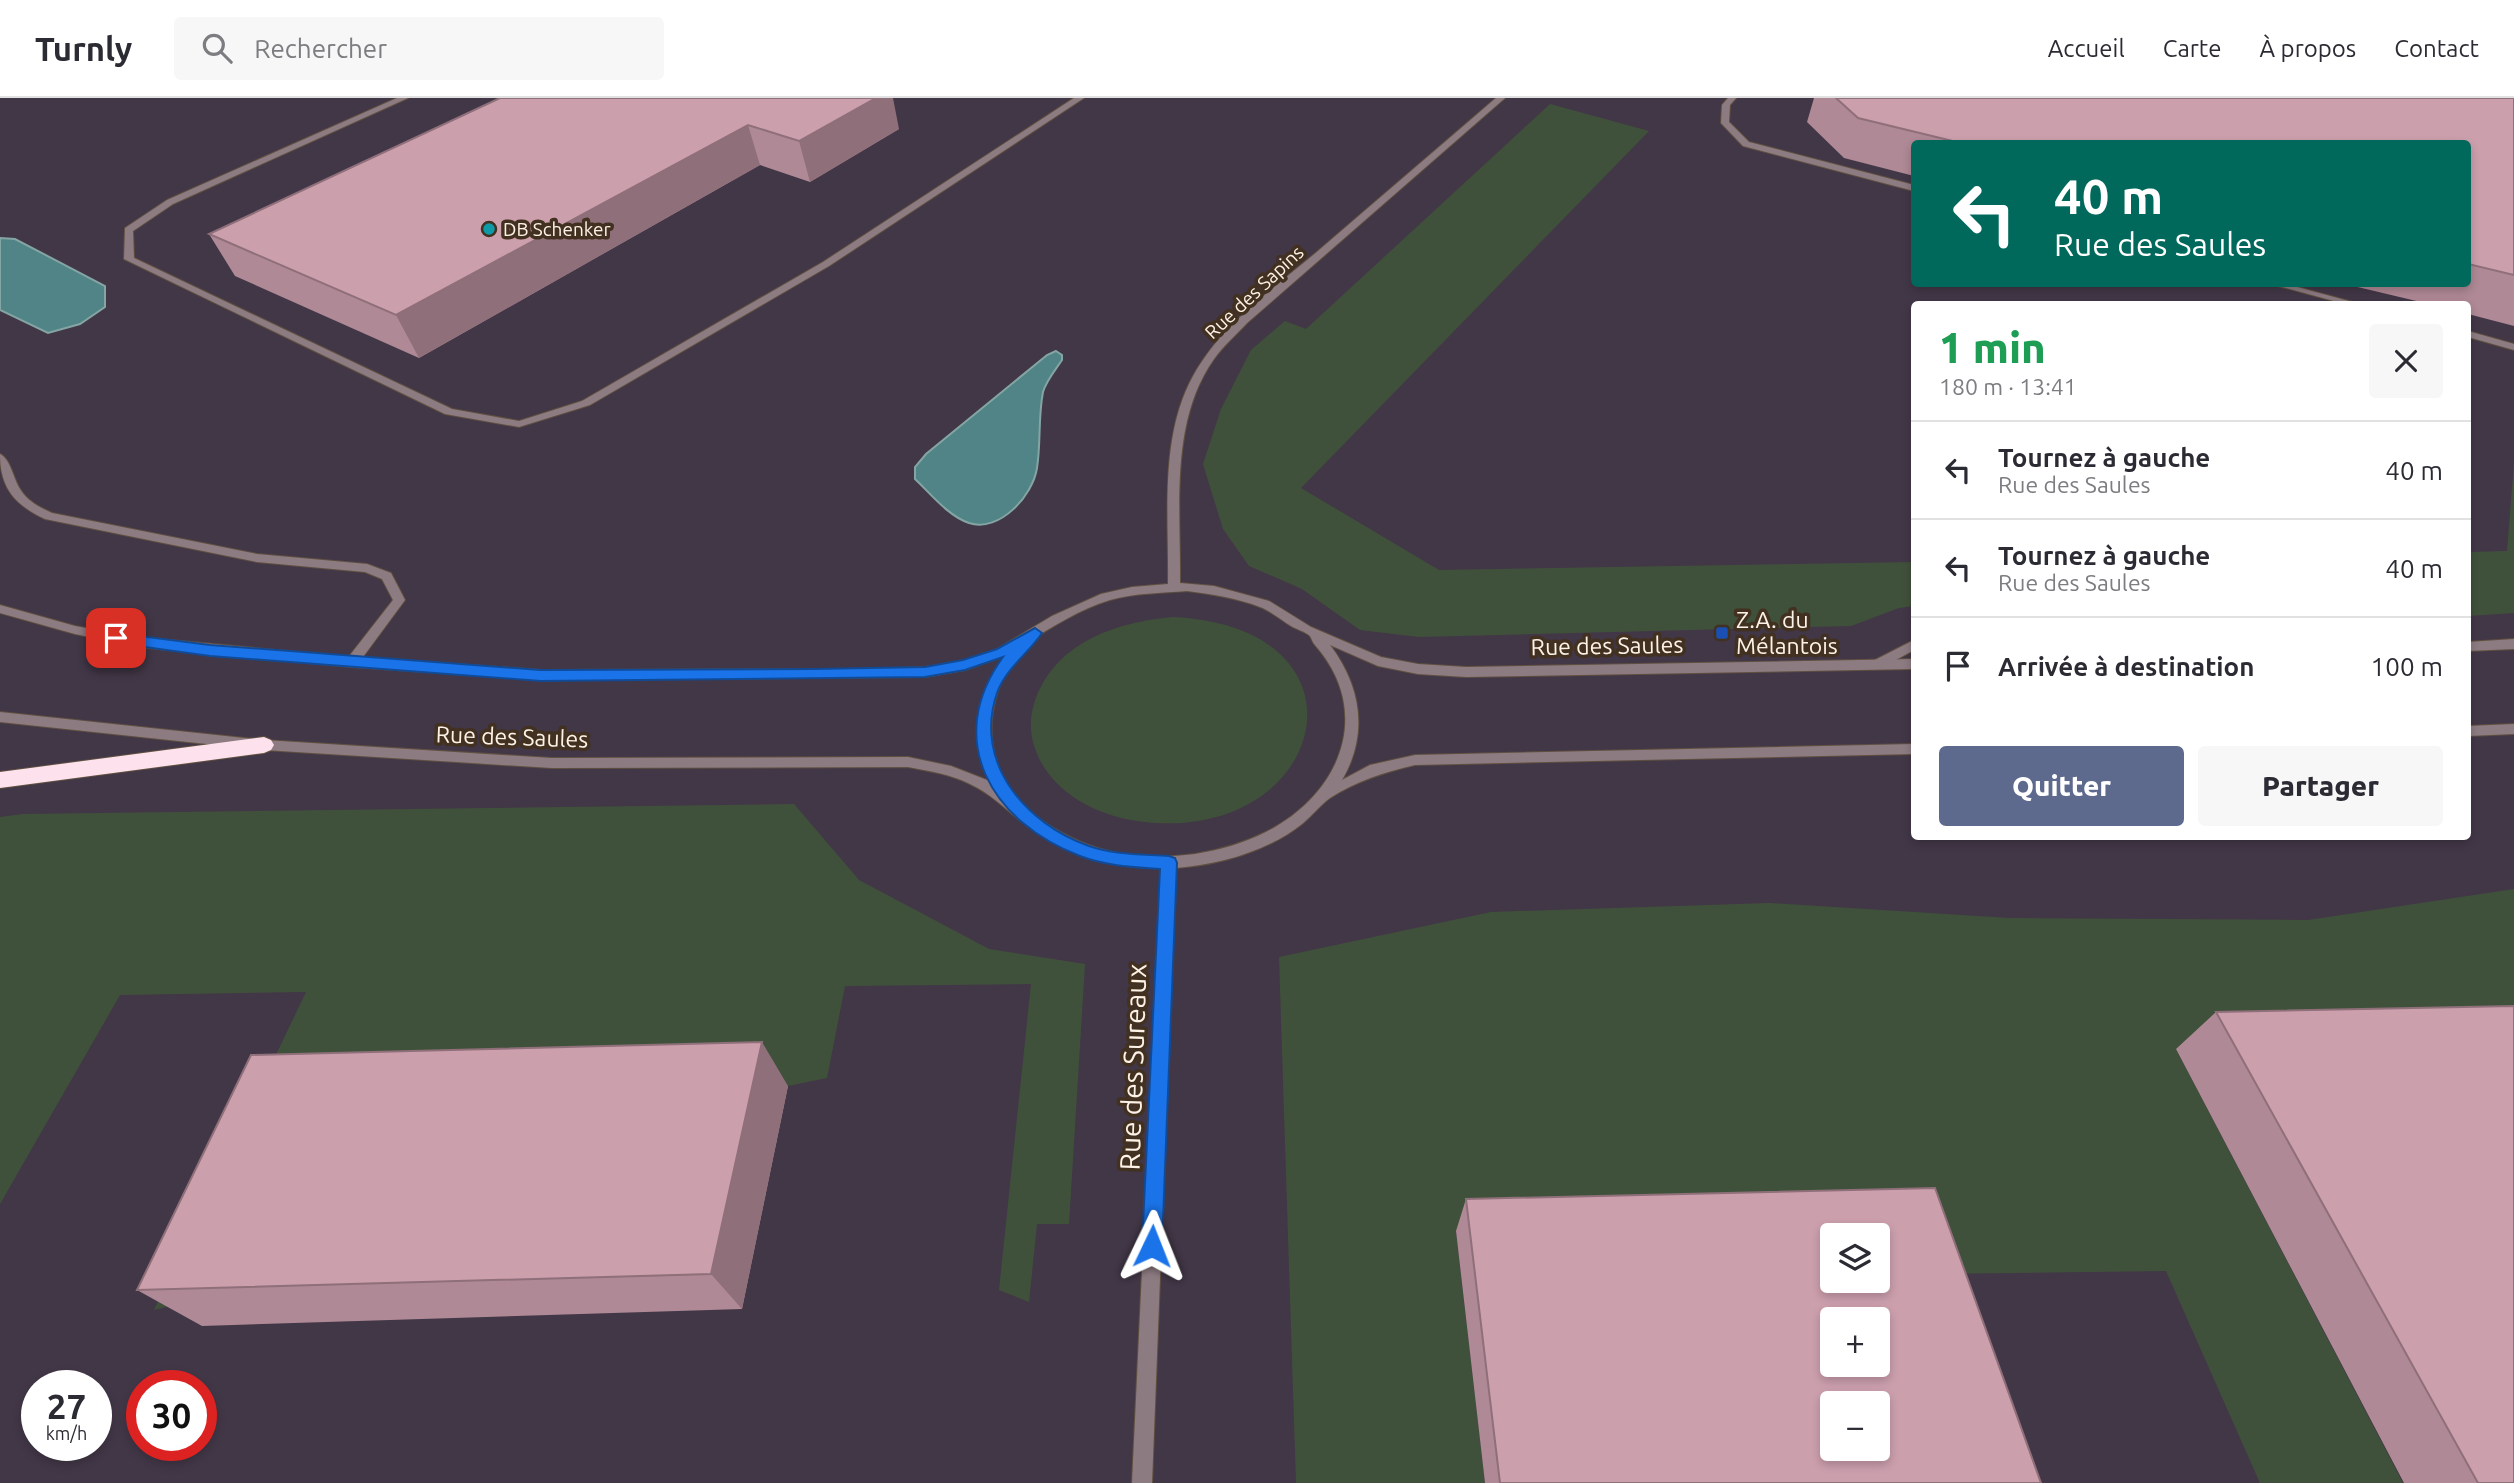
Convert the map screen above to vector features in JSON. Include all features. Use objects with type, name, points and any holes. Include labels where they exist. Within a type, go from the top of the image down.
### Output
[{"type":"highway","points":[[0,779],[264,745]]},
{"type":"street","points":[[404,98],[170,202],[128,230],[129,258],[449,412],[519,424],[586,404],[826,264],[1080,98]]},
{"type":"street","name":"Rue des Sapins","points":[[1174,587],[1177,457],[1181,425],[1191,393],[1207,361],[1243,321],[1501,98]]},
{"type":"street","points":[[1732,98],[1726,105],[1725,123],[1746,144],[1911,187]]},
{"type":"street","points":[[2288,287],[2343,301]]},
{"type":"street","points":[[2471,335],[2514,347]]},
{"type":"street","points":[[0,458],[12,487],[25,506],[49,516],[257,558],[367,568],[387,576],[399,600],[352,662]]},
{"type":"street","name":"Rue des Saules","points":[[0,609],[75,630],[137,642],[352,662],[541,675],[925,672],[965,665],[1002,652],[1056,619],[1105,597],[1174,587],[1214,590],[1265,604],[1307,630],[1378,661],[1418,669],[1466,671],[1911,664]]},
{"type":"street","name":"Rue des Saules","points":[[0,717],[264,745],[552,763],[908,762],[944,767],[972,778],[1013,805],[1032,823],[1086,852],[1118,860],[1169,863],[1219,856],[1279,833],[1323,795],[1339,773],[1353,729],[1353,706],[1348,685],[1338,665],[1307,630]]},
{"type":"street","name":"Rue des Saules","points":[[1013,805],[998,783],[988,761],[984,714],[990,691],[1002,670],[1016,650],[1035,633]]},
{"type":"street","points":[[2471,647],[2514,644]]},
{"type":"street","points":[[1876,665],[1911,647]]},
{"type":"street","points":[[2471,731],[2514,729]]},
{"type":"street","name":"Rue des Saules","points":[[1323,795],[1375,769],[1415,760],[1911,748]]},
{"type":"street","name":"Rue des Sureaux","points":[[1142,1483],[1169,863]]},
{"type":"shaded area","points":[[0,98],[2514,98],[2514,1483],[0,1483]]},
{"type":"green space","points":[[1550,104],[1649,131],[1301,488],[1439,570],[1911,562],[1911,606],[1899,608],[1851,626],[1419,637],[1360,630],[1302,589],[1249,566],[1223,529],[1203,464],[1221,409],[1251,350],[1285,321],[1306,329]]},
{"type":"green space","points":[[2514,463],[2514,613],[2471,616],[2471,552],[2507,551]]},
{"type":"green space","points":[[1173,617],[1238,629],[1281,655],[1303,689],[1306,728],[1292,765],[1261,796],[1215,817],[1156,823],[1118,817],[1073,797],[1054,781],[1041,761],[1032,739],[1031,716],[1034,704],[1043,683],[1071,651],[1089,640],[1130,624]]},
{"type":"green space","points":[[794,804],[859,880],[989,949],[1085,964],[1069,1224],[1037,1224],[1029,1302],[999,1290],[1031,984],[845,986],[827,1078],[788,1086],[303,1099],[216,1294],[154,1310],[306,992],[120,995],[0,1204],[0,817],[23,814]]},
{"type":"green space","points":[[2514,889],[2514,1042],[2176,1049],[2403,1483],[2260,1483],[2166,1271],[1924,1274],[1904,1220],[1456,1232],[1485,1483],[1296,1483],[1279,957],[1491,912],[1769,903],[2009,918],[2308,920]]},
{"type":"water","points":[[0,238],[15,239],[105,286],[105,307],[80,324],[48,333],[0,310]]},
{"type":"water","points":[[1056,351],[1062,355],[1062,360],[1043,392],[1037,468],[1029,489],[1022,500],[1003,517],[981,525],[961,520],[915,479],[915,467],[926,454],[1047,355]]},
{"type":"building","name":"DB Schenker","points":[[500,98],[876,98],[799,141],[748,125],[396,315],[209,234]]},
{"type":"building","points":[[1836,98],[2514,98],[2514,275],[2471,265],[2471,140],[1949,140],[1858,118]]},
{"type":"building","points":[[2514,1006],[2514,1483],[2478,1483],[2216,1012]]},
{"type":"building","points":[[762,1042],[711,1274],[137,1290],[251,1055]]},
{"type":"building","points":[[1935,1188],[2041,1483],[1500,1483],[1466,1199]]},
{"type":"place","name":"DB Schenker","points":[[489,229]]},
{"type":"place","name":"Z.A. du Mélantois","points":[[1722,633]]},
{"type":"route","points":[[116,638],[210,650],[541,675],[869,674],[925,672],[965,665],[1002,652],[1035,633],[1016,650],[1002,670],[990,691],[984,714],[988,761],[998,783],[1013,805],[1032,823],[1058,839],[1086,852],[1118,860],[1169,863],[1152,1246]]}]
